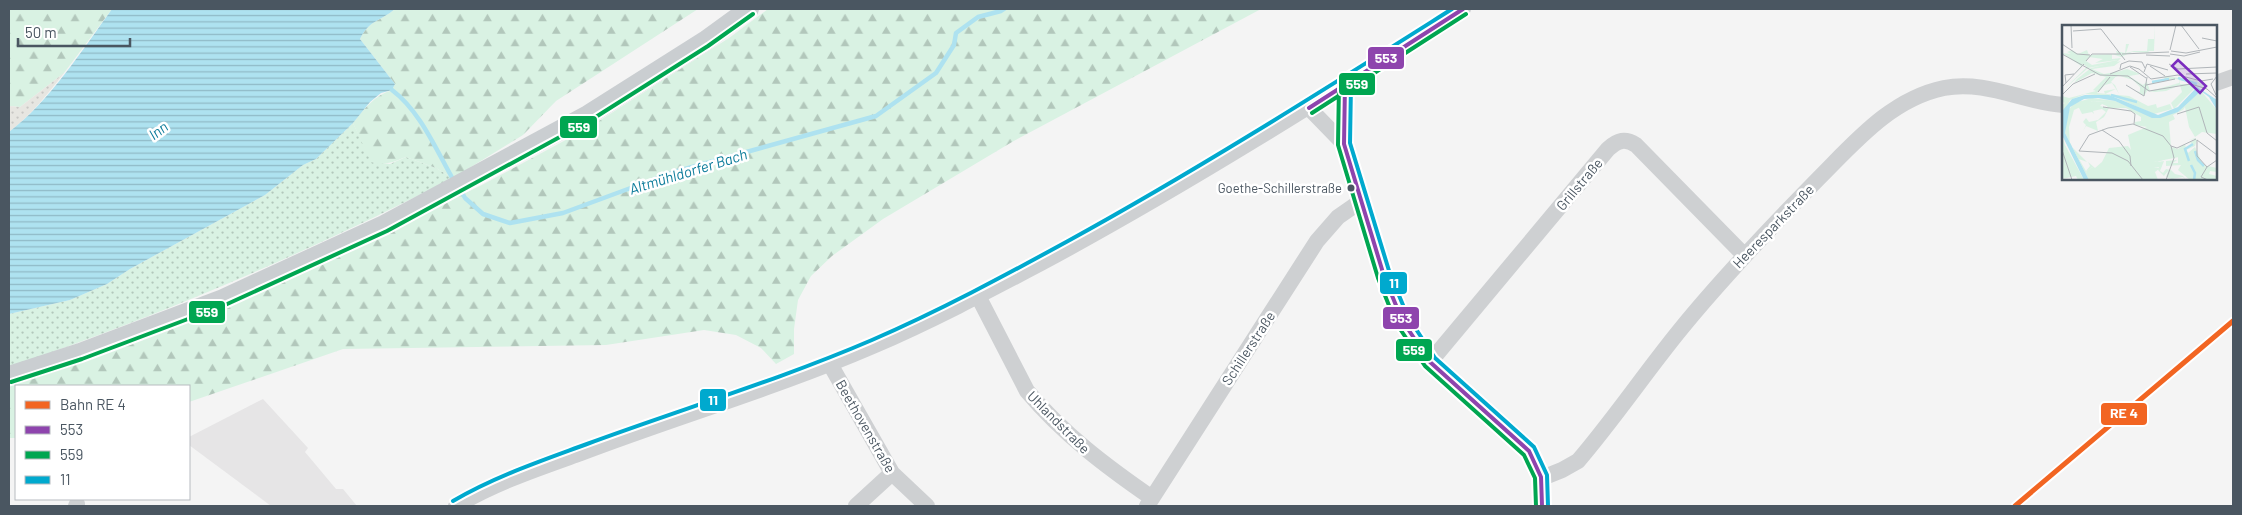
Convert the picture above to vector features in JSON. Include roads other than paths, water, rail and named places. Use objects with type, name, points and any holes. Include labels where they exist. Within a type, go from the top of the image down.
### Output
[{"type":"main road","points":[[9,376],[80,353],[223,299],[384,225],[588,115],[705,41],[750,9]]},
{"type":"street","points":[[456,506],[506,481],[560,460],[830,364],[876,345],[978,296],[1144,207],[1310,108],[1463,9]]},
{"type":"street","points":[[2217,83],[2233,77]]},
{"type":"street","points":[[1345,84],[1344,144],[1384,276],[1398,311],[1411,336],[1430,362],[1529,451],[1542,478],[1542,506]]},
{"type":"street","name":"Heeresparkstraße","points":[[1542,478],[1578,461],[1679,331],[1744,255],[1852,145],[1884,116],[1911,99],[1938,90],[1964,86],[2006,92],[2062,105]]},
{"type":"street","points":[[1310,108],[1344,144]]},
{"type":"street","name":"Grillstraße","points":[[1430,362],[1608,149],[1618,142],[1625,140],[1636,145],[1744,255]]},
{"type":"street","name":"Schillerstraße","points":[[1150,502],[1317,240],[1338,217],[1361,202]]},
{"type":"street","name":"Uhlandstraße","points":[[978,296],[1027,391],[1038,404],[1097,459],[1150,502]]},
{"type":"street","name":"Beethovenstraße","points":[[830,364],[892,473],[927,506]]},
{"type":"street","points":[[856,506],[892,473]]},
{"type":"water","name":"Inn","points":[[112,9],[395,9],[371,24],[360,39],[395,84],[392,90],[381,93],[370,102],[353,123],[316,159],[303,165],[265,195],[130,269],[107,284],[70,300],[9,314],[9,132],[24,120],[52,90]]},
{"type":"waterway","name":"Altmühldorfer Bach","points":[[460,189],[465,198],[483,214],[510,223],[563,213],[674,172],[876,116],[936,73],[954,45],[956,33],[978,17],[1004,9]]},
{"type":"waterway","name":"Altmühldorfer Bach","points":[[392,90],[420,120],[454,181]]},
{"type":"place","name":"Goethe-Schillerstraße","points":[[1351,188]]}]
